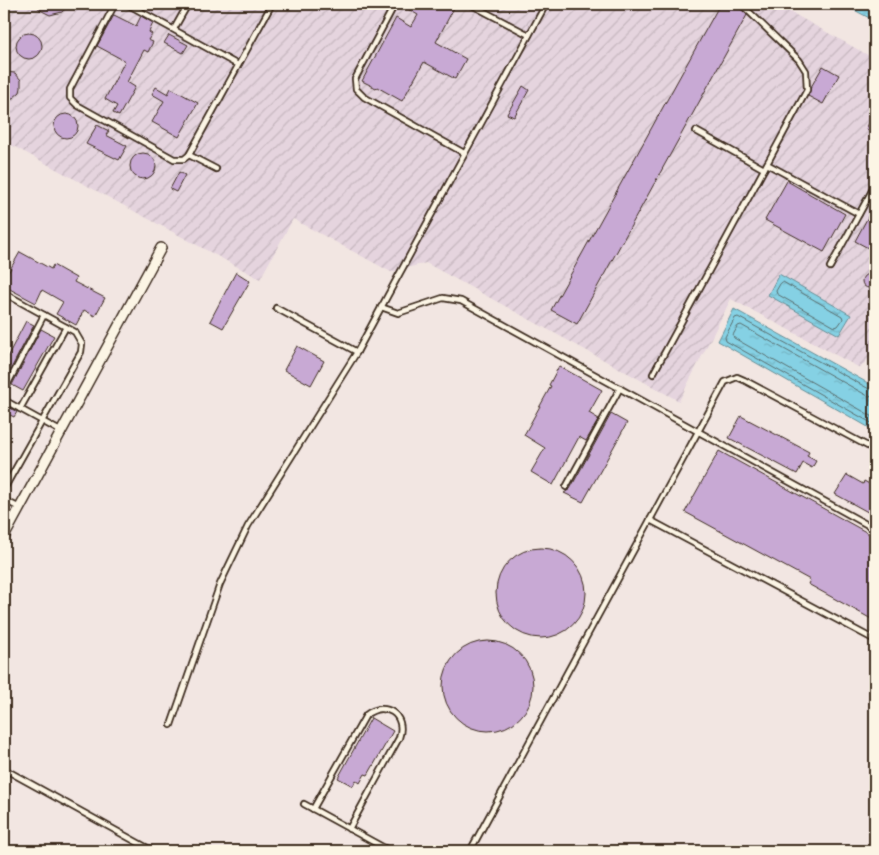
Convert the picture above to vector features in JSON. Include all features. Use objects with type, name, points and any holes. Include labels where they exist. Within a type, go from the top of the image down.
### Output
[{"type":"street","points":[[4,537],[161,248]]},
{"type":"lane","points":[[115,4],[72,84],[69,93],[70,98],[77,105],[174,159],[180,160],[189,155],[272,4]]},
{"type":"lane","points":[[127,4],[238,65]]},
{"type":"lane","points":[[174,29],[188,4]]},
{"type":"lane","points":[[395,4],[355,79],[356,89],[364,97],[464,153]]},
{"type":"lane","points":[[470,4],[528,35]]},
{"type":"lane","points":[[171,725],[212,604],[238,545],[258,507],[356,352],[546,4]]},
{"type":"lane","points":[[653,374],[807,90],[808,77],[799,60],[741,4]]},
{"type":"lane","points":[[696,131],[764,169]]},
{"type":"lane","points":[[189,155],[216,169]]},
{"type":"lane","points":[[767,164],[859,214]]},
{"type":"lane","points":[[830,267],[875,185]]},
{"type":"lane","points":[[4,293],[75,332],[82,344],[80,352],[4,489]]},
{"type":"lane","points":[[381,307],[398,313],[437,300],[449,298],[460,301],[875,529]]},
{"type":"lane","points":[[276,308],[356,352]]},
{"type":"lane","points":[[4,391],[44,315]]},
{"type":"lane","points":[[20,409],[66,327]]},
{"type":"lane","points":[[470,851],[723,386],[729,380],[736,377],[744,380],[875,450]]},
{"type":"lane","points":[[566,487],[620,388]]},
{"type":"lane","points":[[4,400],[62,432]]},
{"type":"lane","points":[[4,500],[20,508]]},
{"type":"lane","points":[[650,520],[875,640]]},
{"type":"lane","points":[[313,809],[366,715],[377,709],[390,711],[399,720],[401,732],[399,738],[349,829]]},
{"type":"lane","points":[[4,769],[153,851]]},
{"type":"lane","points":[[304,804],[390,851]]},
{"type":"shaded area","points":[[4,4],[776,4],[875,59],[875,352],[860,368],[731,299],[679,401],[426,263],[391,272],[293,219],[260,279],[4,141]]},
{"type":"water","points":[[843,4],[875,4],[875,21]]},
{"type":"water","points":[[779,274],[851,315],[839,335],[768,295]]},
{"type":"water","points":[[734,309],[875,387],[875,431],[718,341]]},
{"type":"building","points":[[36,4],[69,4],[62,12],[50,15],[40,10]]},
{"type":"building","points":[[399,4],[456,4],[436,42],[466,59],[455,79],[424,62],[402,101],[362,81],[396,18],[411,27],[418,15]]},
{"type":"building","points":[[720,4],[731,4],[740,8],[747,15],[577,324],[551,310]]},
{"type":"building","points":[[114,15],[136,26],[141,16],[153,23],[149,32],[152,34],[148,40],[153,42],[148,52],[144,50],[127,82],[135,87],[119,116],[113,113],[117,106],[105,99],[125,61],[97,46]]},
{"type":"building","points":[[29,33],[38,37],[42,46],[38,55],[29,59],[20,55],[16,46],[20,37]]},
{"type":"building","points":[[169,35],[188,45],[183,53],[164,43]]},
{"type":"building","points":[[823,66],[839,75],[823,104],[808,96]]},
{"type":"building","points":[[4,72],[15,73],[21,80],[20,92],[13,98],[4,98]]},
{"type":"building","points":[[523,86],[529,90],[514,117],[507,114]]},
{"type":"building","points":[[156,87],[168,94],[171,88],[198,103],[179,137],[152,122],[164,101],[152,94]]},
{"type":"building","points":[[875,111],[875,133],[866,129]]},
{"type":"building","points":[[66,114],[75,117],[78,126],[75,135],[66,138],[57,135],[54,126],[57,117]]},
{"type":"building","points":[[97,125],[109,131],[106,135],[127,146],[119,160],[86,144]]},
{"type":"building","points":[[143,153],[152,157],[156,166],[152,175],[143,179],[134,175],[130,166],[134,157]]},
{"type":"building","points":[[179,172],[185,175],[176,192],[170,189]]},
{"type":"building","points":[[787,181],[845,214],[824,252],[765,220]]},
{"type":"building","points":[[875,204],[875,239],[870,249],[855,241]]},
{"type":"building","points":[[20,252],[51,269],[53,265],[76,278],[74,282],[105,298],[95,316],[84,310],[76,325],[56,314],[63,302],[42,290],[36,303],[4,286],[4,280]]},
{"type":"building","points":[[236,272],[250,281],[223,328],[210,321]]},
{"type":"building","points":[[869,274],[874,276],[876,281],[874,286],[869,288],[864,286],[862,281],[864,276]]},
{"type":"building","points":[[26,321],[34,325],[5,380],[4,363]]},
{"type":"building","points":[[41,329],[54,336],[23,391],[12,385]]},
{"type":"building","points":[[297,346],[324,361],[311,385],[284,370]]},
{"type":"building","points":[[559,366],[602,390],[589,413],[599,419],[586,441],[579,437],[553,485],[531,472],[545,448],[524,435],[551,386],[549,385]]},
{"type":"building","points":[[4,404],[17,412],[14,417],[10,415],[4,428]]},
{"type":"building","points":[[611,414],[627,423],[583,502],[564,493],[570,489]]},
{"type":"building","points":[[741,416],[809,452],[807,456],[816,461],[812,468],[803,463],[797,474],[729,438]]},
{"type":"building","points":[[719,451],[875,537],[875,621],[808,584],[810,580],[685,512]]},
{"type":"building","points":[[847,475],[863,484],[864,481],[875,487],[875,516],[835,494]]},
{"type":"building","points":[[541,548],[558,551],[573,561],[583,576],[586,593],[583,610],[573,625],[558,635],[541,638],[524,635],[509,625],[499,610],[496,593],[499,576],[509,561],[524,551]]},
{"type":"building","points":[[488,641],[505,645],[520,654],[529,669],[533,686],[529,703],[520,718],[505,727],[488,731],[471,727],[456,718],[447,703],[443,686],[447,669],[456,654],[471,645]]},
{"type":"building","points":[[371,718],[393,731],[368,775],[365,774],[360,783],[356,780],[353,786],[338,778]]}]
